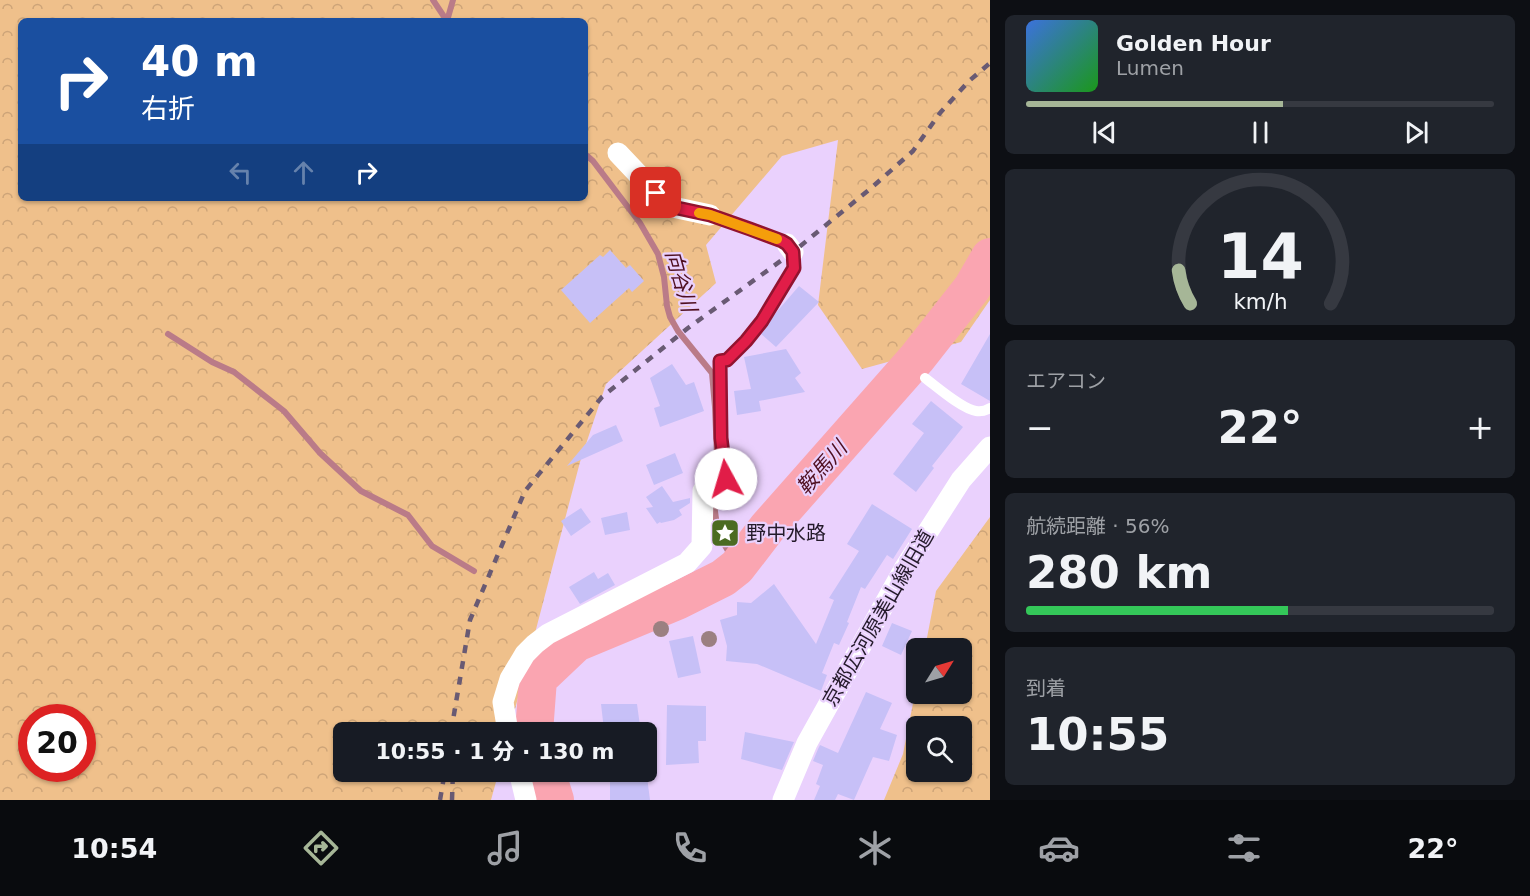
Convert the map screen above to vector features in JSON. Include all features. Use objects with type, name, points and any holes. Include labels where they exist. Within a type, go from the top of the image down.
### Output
[{"type":"street","points":[[618,153],[668,206],[710,215]]},
{"type":"street","name":"京都広河原美山線旧道","points":[[783,800],[807,743],[904,569],[961,480],[990,447]]},
{"type":"street","points":[[506,722],[503,702],[510,679],[525,654],[548,634],[687,563],[702,546],[704,491],[715,485]]},
{"type":"street","points":[[522,782],[526,800]]},
{"type":"lane","points":[[710,215],[750,229],[790,248],[794,268],[762,321],[727,360],[720,361],[721,438],[726,479],[715,485]]},
{"type":"lane","points":[[925,378],[970,410],[985,411],[990,408]]},
{"type":"green space","points":[[0,0],[990,0],[990,300],[961,342],[862,369],[818,305],[838,140],[782,156],[706,245],[716,283],[606,384],[580,462],[512,722],[333,722],[333,782],[496,782],[491,800],[0,800]]},
{"type":"green space","points":[[990,517],[990,800],[884,800],[903,754],[906,739],[906,782],[972,782],[972,716],[910,716],[913,704],[972,704],[972,638],[927,638],[936,591]]},
{"type":"building","points":[[610,250],[626,268],[630,265],[644,281],[632,292],[629,288],[590,323],[561,290],[600,255],[603,257]]},
{"type":"building","points":[[799,286],[819,302],[776,347],[761,334]]},
{"type":"building","points":[[990,334],[990,401],[961,384]]},
{"type":"building","points":[[786,349],[801,373],[795,378],[805,392],[759,401],[761,411],[737,415],[734,391],[751,389],[744,357]]},
{"type":"building","points":[[672,364],[686,385],[694,382],[704,411],[660,427],[654,408],[660,406],[650,378]]},
{"type":"building","points":[[931,401],[963,427],[932,466],[934,468],[916,492],[893,474],[924,433],[912,424]]},
{"type":"building","points":[[616,425],[623,441],[567,466],[593,435]]},
{"type":"building","points":[[675,453],[683,473],[654,485],[646,465]]},
{"type":"building","points":[[662,486],[673,502],[690,498],[690,503],[679,510],[682,515],[674,520],[657,524],[646,508],[653,507],[646,497]]},
{"type":"building","points":[[872,504],[912,529],[893,559],[887,555],[865,589],[861,587],[847,622],[849,623],[839,645],[834,643],[822,673],[827,675],[821,691],[757,664],[726,661],[727,646],[720,620],[737,615],[737,602],[751,603],[774,584],[816,644],[834,600],[829,598],[859,551],[847,544]]},
{"type":"building","points":[[581,508],[591,522],[571,536],[561,521]]},
{"type":"building","points":[[627,512],[630,530],[605,535],[601,518]]},
{"type":"building","points":[[594,572],[598,579],[608,573],[615,585],[580,604],[569,587]]},
{"type":"building","points":[[892,623],[912,631],[909,638],[906,638],[901,655],[882,646]]},
{"type":"building","points":[[693,636],[701,673],[678,678],[669,641]]},
{"type":"building","points":[[866,692],[892,703],[880,729],[897,735],[889,761],[873,757],[854,800],[838,794],[835,800],[814,800],[820,786],[816,784],[823,765],[813,761],[818,749],[820,745],[838,753]]},
{"type":"building","points":[[601,704],[637,704],[639,722],[603,722]]},
{"type":"building","points":[[667,705],[706,706],[706,741],[698,741],[699,763],[666,765]]},
{"type":"building","points":[[745,732],[794,742],[782,770],[741,759]]},
{"type":"building","points":[[610,782],[648,782],[650,800],[610,800]]},
{"type":"waterway","name":"向谷川","points":[[433,0],[445,18]]},
{"type":"waterway","points":[[448,18],[453,0]]},
{"type":"waterway","name":"向谷川","points":[[588,157],[640,223],[658,254],[670,317],[678,331],[712,373],[717,456],[713,497],[718,533],[737,567]]},
{"type":"waterway","name":"鞍馬川","points":[[535,722],[538,679],[576,643],[677,601],[723,578],[737,567],[767,528],[917,358],[972,288],[990,257]]},
{"type":"waterway","points":[[168,334],[212,362],[234,372],[284,411],[320,453],[361,491],[408,515],[432,546],[474,571]]},
{"type":"waterway","name":"鞍馬川","points":[[549,782],[555,800]]},
{"type":"railway","points":[[453,722],[470,620],[525,491],[602,397],[688,328],[793,252],[870,189],[913,151],[940,113],[969,81],[990,63]]},
{"type":"railway","points":[[440,800],[443,782]]},
{"type":"railway","points":[[452,800],[453,782]]},
{"type":"slow traffic","points":[[699,213],[777,239]]},
{"type":"place","name":"野中水路","points":[[725,533]]},
{"type":"route","points":[[656,193],[668,206],[710,215],[750,229],[782,241],[793,252],[794,268],[762,321],[727,360],[720,361],[721,438],[726,479]]}]
